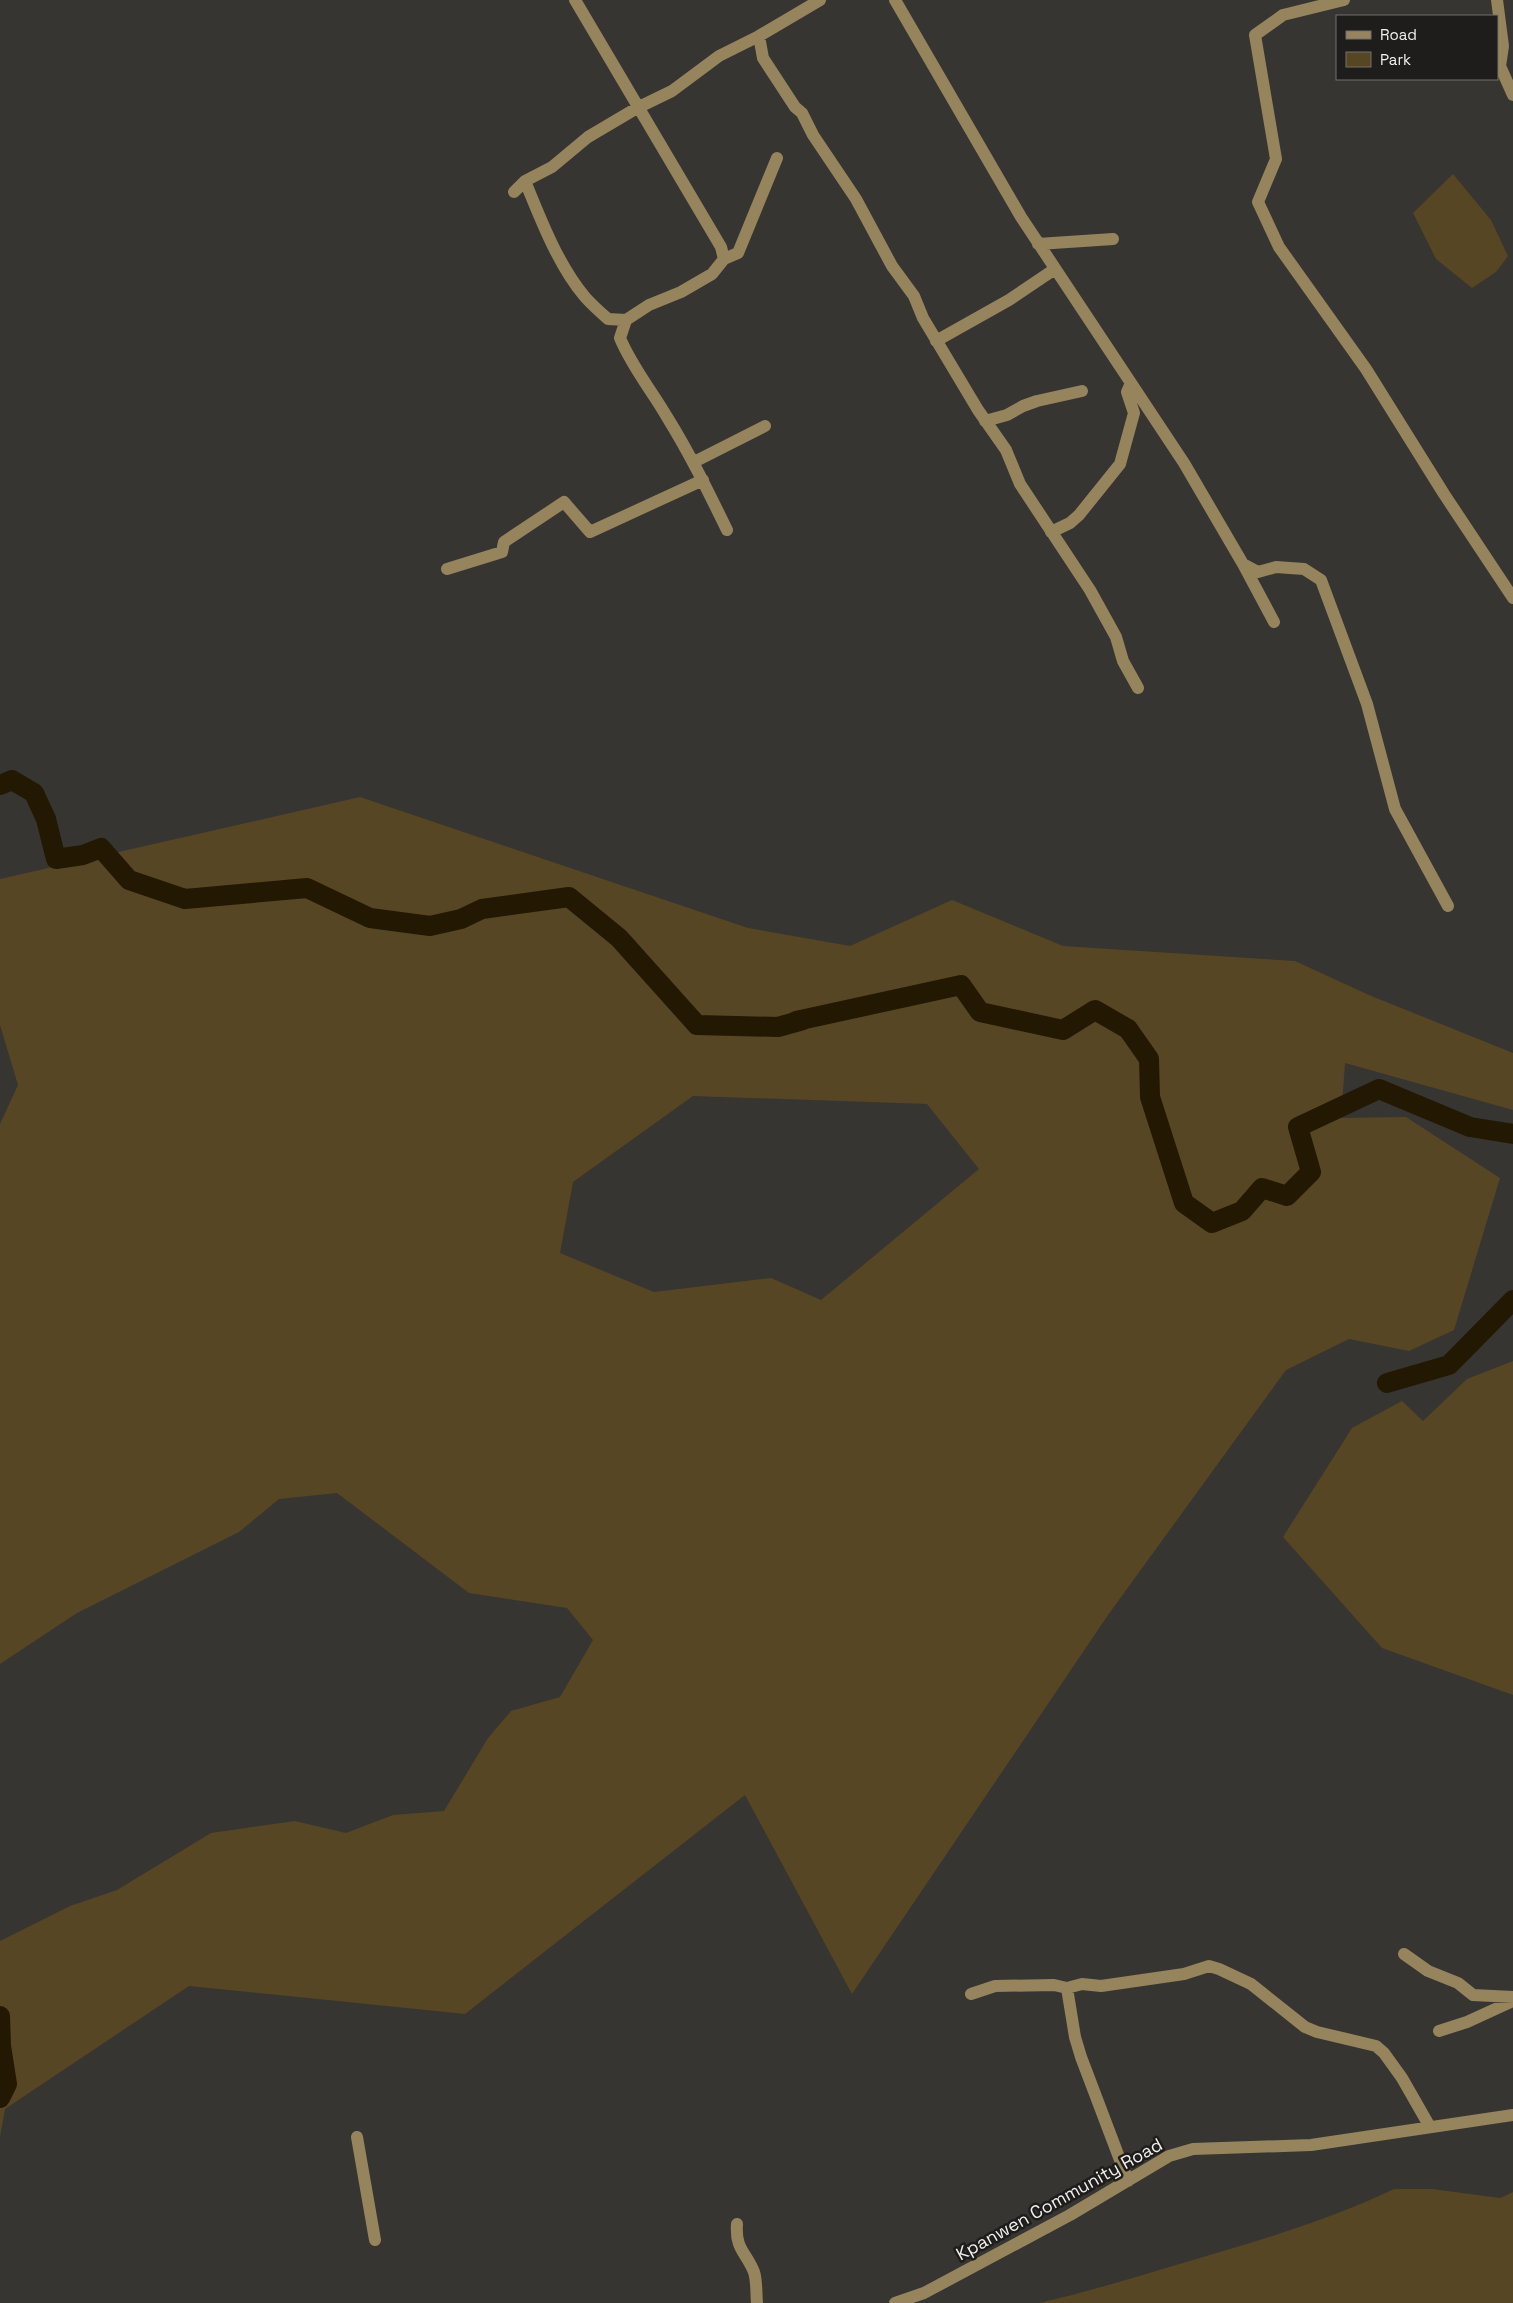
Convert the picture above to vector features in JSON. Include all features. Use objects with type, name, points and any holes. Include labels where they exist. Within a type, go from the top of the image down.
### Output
[{"type":"street","points":[[575,0],[637,108],[721,247],[724,259]]},
{"type":"street","points":[[514,192],[525,181],[552,168],[588,137],[637,108],[672,91],[719,56],[759,36],[820,0]]},
{"type":"street","points":[[895,0],[1038,244],[1184,463],[1243,564],[1274,622]]},
{"type":"street","points":[[1344,0],[1283,15],[1255,35],[1276,159],[1258,202],[1279,247],[1366,370],[1513,598]]},
{"type":"street","points":[[1497,0],[1503,46],[1500,66],[1513,95]]},
{"type":"street","points":[[759,36],[763,58],[795,107],[802,113],[856,199],[892,266],[914,296],[923,318],[936,340],[985,421],[1006,450],[1020,484],[1090,590],[1116,637],[1123,661],[1138,688]]},
{"type":"street","points":[[525,181],[570,277],[586,298],[608,319],[626,320],[649,305],[681,292],[712,274],[724,259],[738,253],[777,158]]},
{"type":"street","points":[[1038,244],[1113,239]]},
{"type":"street","points":[[936,340],[1009,300],[1055,269]]},
{"type":"street","points":[[626,320],[620,338],[629,359],[651,390],[694,462],[727,530]]},
{"type":"street","points":[[1051,532],[1070,523],[1079,515],[1120,464],[1134,413],[1127,392],[1131,383]]},
{"type":"street","points":[[985,421],[1008,415],[1023,406],[1037,401],[1082,391]]},
{"type":"street","points":[[694,462],[765,426]]},
{"type":"street","points":[[447,569],[502,552],[504,542],[564,502],[590,532],[703,480]]},
{"type":"street","points":[[1243,564],[1258,572],[1276,567],[1304,569],[1321,580],[1367,704],[1395,809],[1448,906]]},
{"type":"street","points":[[1404,1954],[1428,1971],[1458,1983],[1473,1994],[1513,1996]]},
{"type":"street","points":[[971,1994],[995,1986],[1054,1985],[1067,1988],[1184,1974],[1208,1966],[1219,1968],[1251,1984],[1305,2027],[1317,2032],[1376,2046],[1384,2053],[1402,2078],[1430,2126]]},
{"type":"street","points":[[1067,1988],[1075,2037],[1081,2057],[1128,2181]]},
{"type":"street","points":[[1439,2031],[1467,2022],[1513,2000]]},
{"type":"street","name":"Kpanwen Community Road","points":[[895,2303],[924,2293],[1070,2215],[1169,2156],[1193,2149],[1311,2144],[1513,2115]]},
{"type":"street","points":[[357,2136],[375,2240]]},
{"type":"street","points":[[737,2224],[736,2236],[741,2252],[755,2274],[757,2303]]},
{"type":"green space","points":[[1453,174],[1491,220],[1508,256],[1496,272],[1472,288],[1436,259],[1413,213]]},
{"type":"green space","points":[[360,797],[748,928],[850,946],[952,900],[1063,946],[1295,961],[1369,995],[1513,1053],[1513,1110],[1345,1063],[1341,1118],[1406,1117],[1500,1178],[1454,1330],[1409,1351],[1349,1339],[1286,1370],[1108,1615],[852,1994],[745,1795],[465,2014],[189,1986],[5,2109],[0,2137],[0,1941],[70,1906],[117,1890],[211,1833],[295,1821],[346,1833],[393,1815],[444,1811],[488,1738],[511,1711],[560,1697],[593,1640],[567,1608],[469,1593],[337,1493],[279,1499],[239,1532],[77,1613],[0,1664],[0,1124],[18,1085],[0,1025],[0,879]],"holes":[[[693,1096],[927,1104],[979,1169],[821,1300],[771,1278],[654,1292],[560,1253],[573,1182]]]},
{"type":"green space","points":[[1513,1361],[1513,1695],[1382,1648],[1283,1537],[1352,1428],[1402,1401],[1423,1421],[1467,1379]]},
{"type":"green space","points":[[1394,2189],[1432,2189],[1500,2198],[1513,2192],[1513,2303],[1039,2303],[1116,2283],[1269,2237],[1320,2220]]},
{"type":"waterway","points":[[0,785],[12,780],[34,793],[46,819],[56,859],[83,855],[101,848],[129,880],[185,899],[307,888],[370,918],[430,926],[461,919],[482,909],[569,897],[619,938],[697,1025],[778,1027],[803,1020]]},
{"type":"waterway","points":[[796,1021],[961,985],[980,1012],[1063,1030],[1095,1010],[1128,1029],[1149,1059],[1150,1097],[1184,1203],[1212,1223],[1242,1211],[1262,1188],[1287,1196],[1311,1172],[1298,1127],[1379,1089],[1470,1127],[1513,1134]]},
{"type":"waterway","points":[[1387,1383],[1449,1365],[1513,1300]]},
{"type":"waterway","points":[[0,2016],[1,2046],[7,2084],[0,2098]]}]
